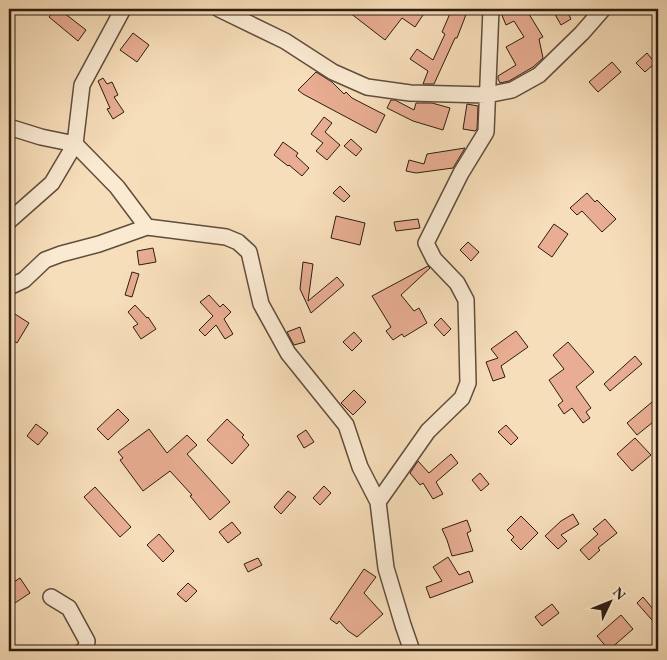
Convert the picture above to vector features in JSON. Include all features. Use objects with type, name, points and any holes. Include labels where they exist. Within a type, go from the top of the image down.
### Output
[{"type":"street","points":[[9,221],[52,183],[75,144],[82,85],[123,9]]},
{"type":"street","points":[[219,9],[285,41],[333,72],[367,87],[410,93],[487,95],[512,90],[539,75],[582,33],[602,9]]},
{"type":"street","points":[[378,502],[428,431],[462,398],[468,383],[466,300],[457,283],[434,259],[426,243],[460,174],[486,132],[491,9]]},
{"type":"street","points":[[9,127],[41,137],[75,144],[117,187],[147,227]]},
{"type":"street","points":[[9,287],[24,280],[45,260],[147,227],[226,237],[238,242],[249,252],[261,304],[288,354],[346,425],[360,467],[378,502],[386,568],[412,651]]},
{"type":"street","points":[[51,596],[69,608],[87,641],[86,649],[82,651]]},
{"type":"building","points":[[56,9],[59,9],[86,30],[78,41],[49,17]]},
{"type":"building","points":[[345,9],[427,9],[415,27],[402,18],[385,40]]},
{"type":"building","points":[[452,9],[460,9],[467,12],[457,38],[455,38],[434,84],[423,84],[428,71],[410,59],[417,49],[433,60],[445,34],[442,32]]},
{"type":"building","points":[[510,9],[540,9],[529,14],[543,37],[539,39],[543,58],[533,67],[509,81],[500,83],[498,76],[516,65],[506,47],[524,37],[514,21],[506,25],[501,13]]},
{"type":"building","points":[[552,9],[566,9],[571,19],[561,25]]},
{"type":"building","points":[[133,33],[149,45],[137,62],[120,50]]},
{"type":"building","points":[[647,53],[655,63],[645,72],[636,63]]},
{"type":"building","points":[[612,62],[621,72],[598,92],[589,82]]},
{"type":"building","points":[[316,72],[332,82],[344,94],[346,92],[352,98],[385,115],[376,133],[298,90]]},
{"type":"building","points":[[103,78],[107,84],[112,82],[118,95],[114,97],[124,112],[113,119],[107,109],[110,108],[98,81]]},
{"type":"building","points":[[391,100],[395,100],[414,110],[416,103],[432,103],[450,108],[443,130],[413,121],[387,108]]},
{"type":"building","points":[[467,104],[478,106],[477,129],[475,131],[463,129]]},
{"type":"building","points":[[324,117],[332,123],[325,132],[340,145],[327,160],[316,151],[323,143],[311,134]]},
{"type":"building","points":[[351,139],[362,149],[356,156],[344,146]]},
{"type":"building","points":[[283,142],[298,153],[296,156],[309,168],[302,176],[274,155]]},
{"type":"building","points":[[465,148],[453,168],[416,173],[406,171],[409,160],[424,164],[427,154]]},
{"type":"building","points":[[340,186],[350,196],[344,202],[333,193]]},
{"type":"building","points":[[587,193],[616,219],[602,232],[582,211],[577,215],[570,208]]},
{"type":"building","points":[[336,216],[365,223],[360,245],[331,238]]},
{"type":"building","points":[[418,219],[420,228],[396,231],[394,222]]},
{"type":"building","points":[[554,224],[568,234],[552,257],[538,247]]},
{"type":"building","points":[[468,242],[479,252],[471,261],[460,250]]},
{"type":"building","points":[[153,248],[156,262],[139,265],[137,251]]},
{"type":"building","points":[[303,262],[313,264],[308,301],[337,277],[344,285],[311,313],[300,289]]},
{"type":"building","points":[[428,266],[430,268],[401,295],[414,311],[419,308],[427,323],[404,337],[402,334],[393,340],[386,331],[391,327],[372,296]]},
{"type":"building","points":[[132,272],[139,274],[132,297],[125,295]]},
{"type":"building","points":[[209,295],[220,307],[223,304],[231,312],[224,319],[233,334],[225,339],[216,325],[205,336],[199,330],[213,316],[200,302]]},
{"type":"building","points":[[135,305],[148,317],[156,329],[141,339],[133,327],[138,324],[128,312]]},
{"type":"building","points":[[15,314],[29,323],[17,343],[9,338],[9,324]]},
{"type":"building","points":[[441,318],[451,329],[444,336],[434,325]]},
{"type":"building","points":[[300,327],[305,342],[294,345],[287,332]]},
{"type":"building","points":[[516,331],[528,347],[501,366],[505,377],[493,381],[486,362],[498,358],[491,349]]},
{"type":"building","points":[[354,332],[362,341],[352,351],[343,342]]},
{"type":"building","points":[[568,342],[594,372],[576,387],[591,408],[586,412],[590,418],[583,423],[572,408],[564,414],[558,405],[563,401],[549,380],[564,369],[553,355]]},
{"type":"building","points":[[635,356],[642,364],[610,391],[604,384]]},
{"type":"building","points":[[354,390],[366,402],[353,415],[341,403]]},
{"type":"building","points":[[658,397],[658,418],[637,435],[627,423]]},
{"type":"building","points":[[118,409],[129,420],[108,440],[97,429]]},
{"type":"building","points":[[227,419],[244,435],[242,437],[249,445],[232,464],[207,440]]},
{"type":"building","points":[[36,424],[48,433],[38,445],[27,436]]},
{"type":"building","points":[[506,425],[518,438],[511,445],[498,432]]},
{"type":"building","points":[[149,429],[167,453],[187,435],[197,445],[187,454],[230,502],[210,520],[190,496],[192,495],[170,471],[143,491],[120,460],[123,458],[118,452]]},
{"type":"building","points":[[306,430],[314,442],[304,448],[297,436]]},
{"type":"building","points":[[635,438],[651,455],[632,471],[617,454]]},
{"type":"building","points":[[451,454],[458,463],[436,482],[443,494],[433,499],[423,483],[420,485],[410,473],[418,461],[429,473]]},
{"type":"building","points":[[480,473],[489,484],[481,491],[472,480]]},
{"type":"building","points":[[324,486],[331,493],[320,505],[313,498]]},
{"type":"building","points":[[95,487],[131,527],[120,537],[84,497]]},
{"type":"building","points":[[288,491],[296,497],[281,514],[274,507]]},
{"type":"building","points":[[573,514],[579,524],[561,535],[567,541],[558,549],[545,536],[561,521]]},
{"type":"building","points":[[521,516],[538,533],[521,550],[511,540],[514,537],[507,530]]},
{"type":"building","points":[[605,519],[617,533],[598,548],[600,550],[589,560],[580,550],[598,534],[593,529]]},
{"type":"building","points":[[467,520],[471,531],[467,533],[473,551],[452,556],[442,529]]},
{"type":"building","points":[[232,522],[241,533],[228,543],[219,532]]},
{"type":"building","points":[[159,534],[174,551],[163,562],[147,545]]},
{"type":"building","points":[[448,557],[459,575],[469,571],[473,582],[430,598],[426,587],[442,581],[433,567]]},
{"type":"building","points":[[258,558],[262,565],[248,572],[244,564]]},
{"type":"building","points":[[364,569],[376,577],[364,593],[383,614],[357,637],[339,621],[337,624],[330,619]]},
{"type":"building","points":[[20,578],[30,593],[9,607],[9,585]]},
{"type":"building","points":[[188,583],[197,591],[186,602],[177,594]]},
{"type":"building","points":[[643,597],[658,615],[652,620],[637,603]]},
{"type":"building","points":[[552,604],[559,613],[542,626],[535,617]]},
{"type":"building","points":[[621,615],[633,629],[609,650],[597,636]]}]
